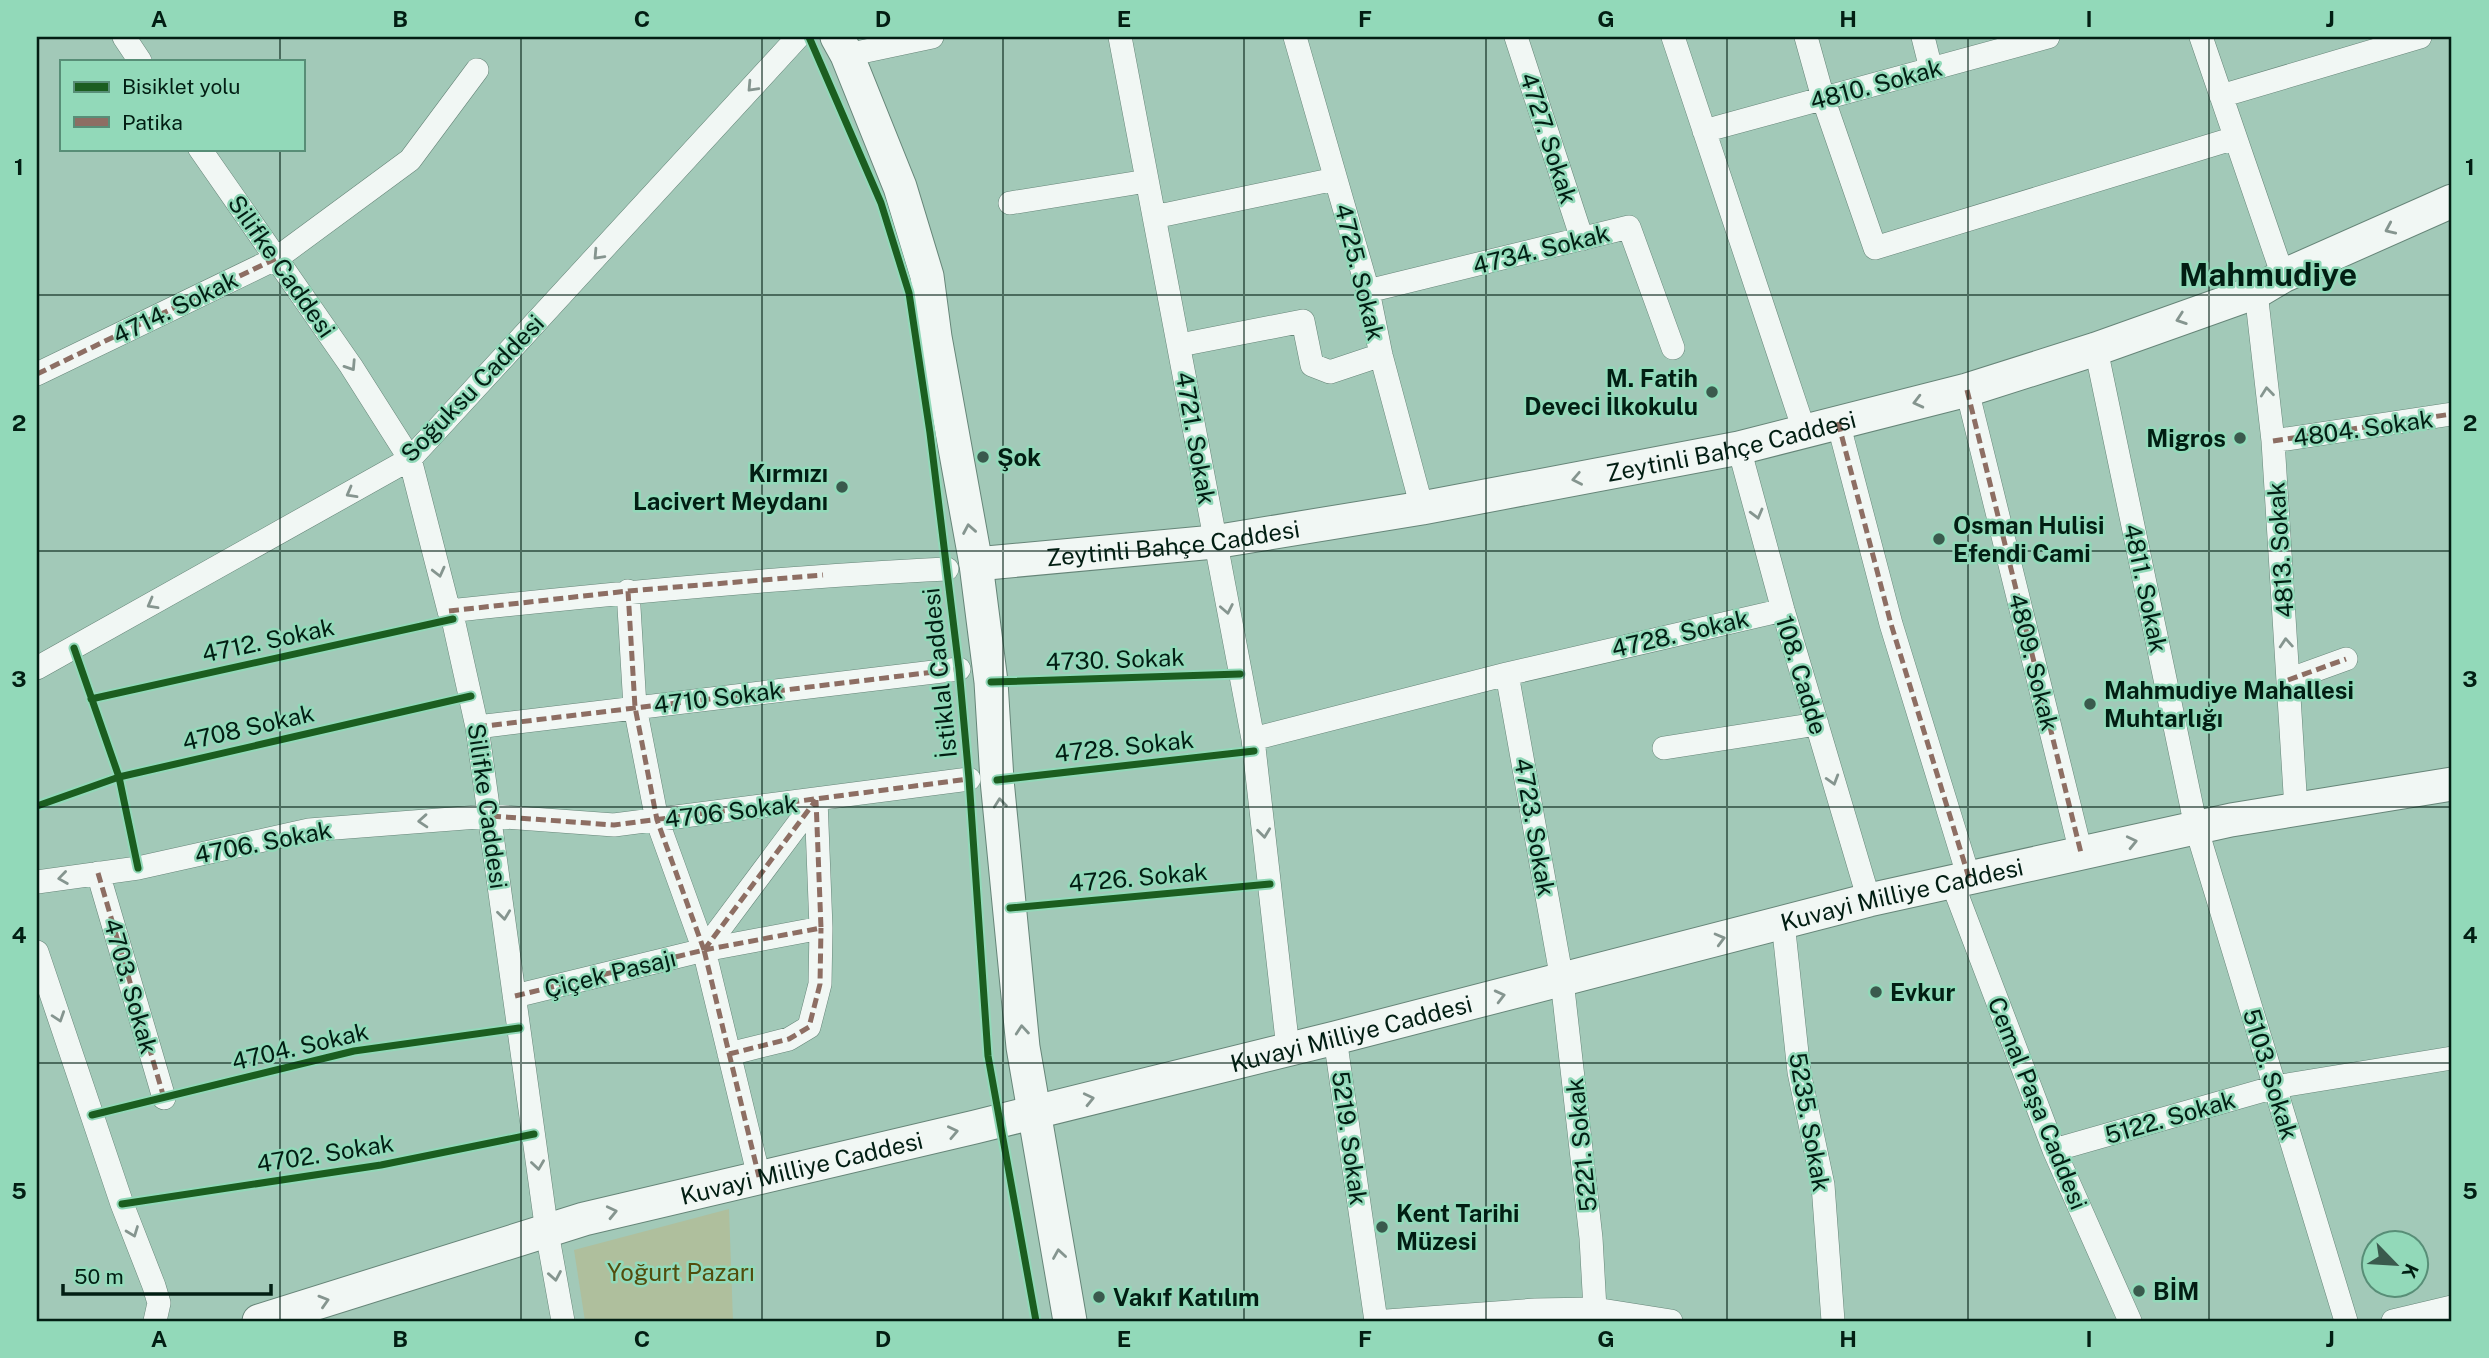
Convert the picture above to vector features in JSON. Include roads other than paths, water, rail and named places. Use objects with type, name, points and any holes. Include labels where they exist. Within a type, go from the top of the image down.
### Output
[{"type":"street","points":[[124,37],[139,60]]},
{"type":"street","name":"Soğuksu Caddesi","points":[[37,668],[410,459],[798,37]]},
{"type":"street","points":[[842,46],[932,37]]},
{"type":"street","name":"4721. Sokak","points":[[1120,37],[1253,739],[1288,1049]]},
{"type":"street","name":"4725. Sokak","points":[[1295,37],[1368,291],[1381,355],[1422,508]]},
{"type":"street","name":"4727. Sokak","points":[[1516,37],[1582,239]]},
{"type":"street","points":[[1673,37],[1804,430]]},
{"type":"street","points":[[1806,37],[1823,99],[1875,248],[2235,138]]},
{"type":"street","points":[[1923,37],[1931,69]]},
{"type":"street","name":"4810. Sokak","points":[[1704,131],[2048,37]]},
{"type":"street","name":"4813. Sokak","points":[[2202,37],[2235,138],[2269,284],[2273,441],[2296,809]]},
{"type":"street","points":[[2221,96],[2420,37]]},
{"type":"street","name":"İstiklal Caddesi","points":[[842,46],[900,187],[927,276],[961,566],[991,682],[1021,1019],[1033,1112],[1046,1170],[1070,1321]]},
{"type":"street","name":"4714. Sokak","points":[[37,374],[277,258],[410,160],[477,70]]},
{"type":"street","name":"Silifke Caddesi","points":[[201,150],[351,366],[410,459],[453,619],[477,727],[547,1232],[563,1321]]},
{"type":"street","points":[[1154,217],[1335,178]]},
{"type":"street","points":[[1010,203],[1147,181]]},
{"type":"street","name":"Zeytinli Bahçe Caddesi","points":[[961,566],[1214,541],[1422,508],[1739,448],[1967,390],[2096,349],[2269,284],[2452,201]]},
{"type":"street","name":"4734. Sokak","points":[[1368,291],[1629,227],[1674,348]]},
{"type":"street","points":[[1180,345],[1303,321],[1312,365],[1331,372],[1381,355]]},
{"type":"street","name":"4811. Sokak","points":[[2096,349],[2196,827]]},
{"type":"street","name":"4809. Sokak","points":[[1967,390],[2081,853]]},
{"type":"street","name":"4804. Sokak","points":[[2273,441],[2452,414]]},
{"type":"street","name":"Cemal Paşa Caddesi","points":[[1838,422],[1960,880],[2054,1150],[2130,1321]]},
{"type":"street","name":"108. Cadde","points":[[1739,448],[1783,610],[1869,900]]},
{"type":"street","points":[[449,611],[628,591],[961,566]]},
{"type":"street","name":"Çiçek Pasajı","points":[[628,591],[635,706],[657,820],[704,950],[759,1177]]},
{"type":"street","name":"4728. Sokak","points":[[1253,739],[1507,674],[1783,610]]},
{"type":"street","points":[[2288,680],[2346,659]]},
{"type":"street","name":"4710 Sokak","points":[[477,727],[958,669]]},
{"type":"street","name":"4723. Sokak","points":[[1507,674],[1562,981]]},
{"type":"street","points":[[1664,748],[1817,724]]},
{"type":"street","name":"4706 Sokak","points":[[491,816],[614,825],[969,779]]},
{"type":"street","name":"Kuvayi Milliye Caddesi","points":[[259,1321],[583,1219],[1335,1038],[1869,900],[2196,827],[2296,809],[2452,789]]},
{"type":"street","points":[[729,1054],[789,1039],[809,1027],[820,984],[821,928],[816,800]]},
{"type":"street","name":"Çiçek Pasajı","points":[[704,950],[816,800]]},
{"type":"street","name":"4706. Sokak","points":[[37,882],[138,868],[309,830],[491,816]]},
{"type":"street","name":"5103. Sokak","points":[[2196,827],[2346,1321]]},
{"type":"street","name":"4703. Sokak","points":[[98,873],[164,1098]]},
{"type":"street","name":"5235. Sokak","points":[[1783,922],[1799,1072],[1823,1185],[1833,1321]]},
{"type":"street","name":"Çiçek Pasajı","points":[[515,996],[704,950],[821,928]]},
{"type":"street","points":[[37,952],[122,1203],[154,1286],[159,1303],[155,1321]]},
{"type":"street","name":"5221. Sokak","points":[[1562,981],[1591,1237],[1595,1310]]},
{"type":"street","name":"5219. Sokak","points":[[1335,1038],[1376,1321]]},
{"type":"street","name":"5122. Sokak","points":[[2054,1150],[2275,1087],[2452,1058]]},
{"type":"street","points":[[2393,1321],[2452,1307]]},
{"type":"street","points":[[1387,1321],[1566,1316],[1595,1310],[1671,1321]]},
{"type":"place","name":"M. Fatih Deveci İlkokulu","points":[[1712,392]]},
{"type":"place","name":"Migros","points":[[2240,438]]},
{"type":"place","name":"Şok","points":[[983,457]]},
{"type":"place","name":"Kırmızı Lacivert Meydanı","points":[[842,487]]},
{"type":"place","name":"Osman Hulisi Efendi Cami","points":[[1939,539]]},
{"type":"place","name":"Mahmudiye Mahallesi Muhtarlığı","points":[[2090,704]]},
{"type":"place","name":"Evkur","points":[[1876,992]]},
{"type":"place","name":"Kent Tarihi Müzesi","points":[[1382,1227]]},
{"type":"place","name":"BİM","points":[[2139,1291]]},
{"type":"place","name":"Vakıf Katılım","points":[[1099,1297]]},
{"type":"district","name":"Mahmudiye","points":[[2268,274]]},
{"type":"park label","name":"Yoğurt Pazarı","points":[[681,1272]]}]
